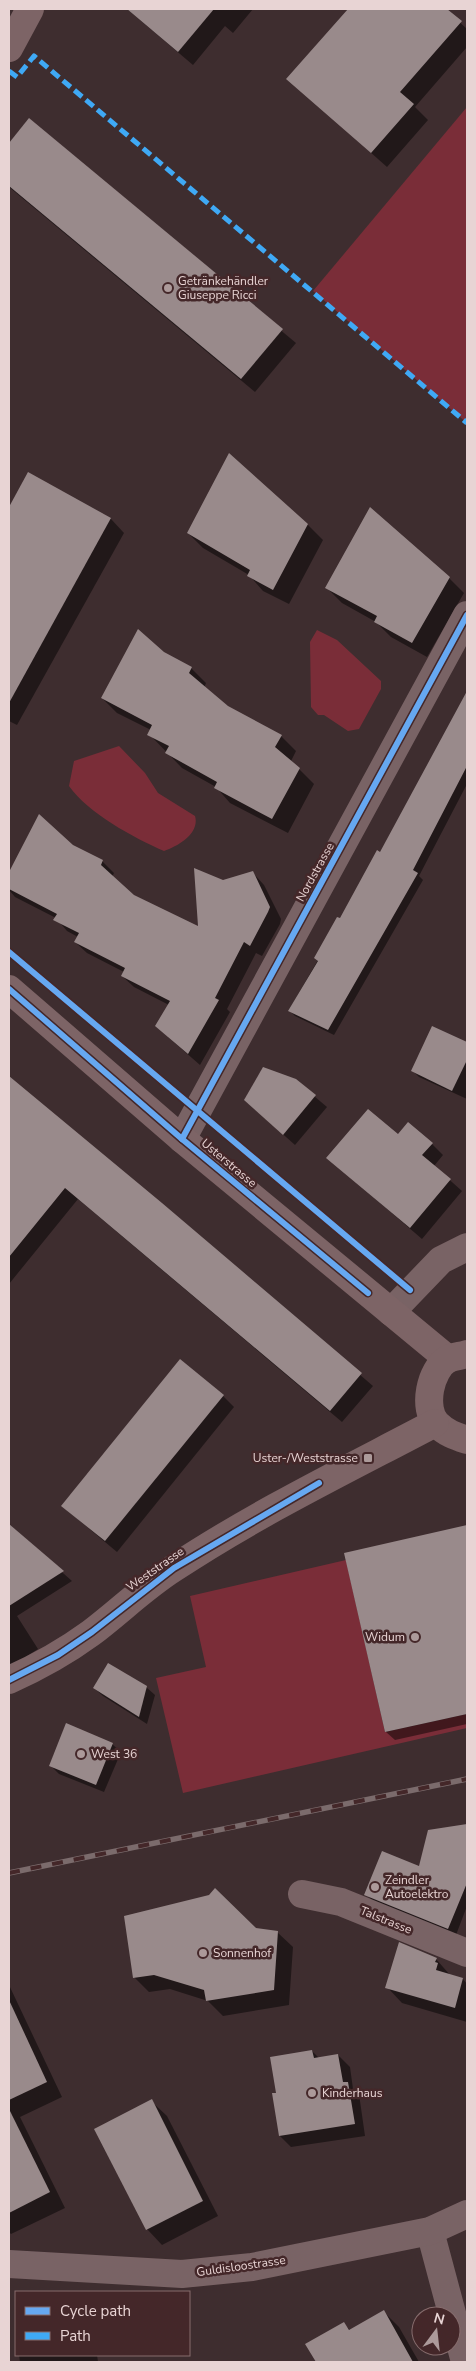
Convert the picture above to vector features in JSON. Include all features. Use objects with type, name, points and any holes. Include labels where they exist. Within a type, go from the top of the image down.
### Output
[{"type":"main road","points":[[9,48],[30,9]]},
{"type":"main road","name":"Usterstrasse","points":[[9,990],[182,1139],[391,1312],[458,1356]]},
{"type":"main road","points":[[458,1356],[436,1371],[430,1386],[429,1404],[435,1423],[449,1434],[467,1440]]},
{"type":"main road","name":"Weststrasse","points":[[9,1680],[58,1655],[92,1632],[174,1568],[214,1543],[319,1484],[435,1423]]},
{"type":"street","name":"Nordstrasse","points":[[182,1139],[467,615]]},
{"type":"street","points":[[391,1312],[441,1260],[467,1247]]},
{"type":"street","name":"Talstrasse","points":[[302,1894],[341,1902],[467,1953]]},
{"type":"street","name":"Guldisloostrasse","points":[[9,2264],[182,2274],[252,2267],[430,2231],[467,2214]]},
{"type":"street","points":[[430,2231],[465,2362]]},
{"type":"shaded area","points":[[467,107],[467,423],[313,291]]},
{"type":"shaded area","points":[[317,630],[337,640],[381,681],[381,689],[359,729],[348,731],[324,715],[318,715],[311,707],[310,642]]},
{"type":"shaded area","points":[[119,746],[145,773],[158,793],[195,816],[196,822],[191,833],[176,846],[164,851],[126,832],[99,815],[77,796],[69,786],[74,761]]},
{"type":"shaded area","points":[[346,1560],[385,1732],[467,1714],[467,1728],[183,1793],[156,1678],[206,1667],[190,1596]]},
{"type":"building","points":[[127,9],[214,9],[178,52]]},
{"type":"building","points":[[348,9],[447,9],[462,21],[400,92],[414,104],[371,153],[286,79]]},
{"type":"building","points":[[29,118],[283,329],[241,379],[9,186],[9,143]]},
{"type":"building","points":[[229,453],[308,524],[273,590],[247,576],[250,570],[187,533]]},
{"type":"building","points":[[28,472],[111,518],[9,703],[9,507]]},
{"type":"building","points":[[370,507],[450,577],[412,643],[374,622],[377,616],[325,588]]},
{"type":"building","points":[[138,629],[164,652],[192,667],[189,673],[228,706],[282,735],[275,747],[300,768],[272,819],[214,788],[217,782],[165,753],[169,746],[147,735],[152,725],[101,698]]},
{"type":"building","points":[[467,691],[467,766],[413,870],[418,873],[328,1030],[288,1011],[318,961],[314,958],[337,917],[340,918],[377,850],[380,852]]},
{"type":"building","points":[[39,814],[73,845],[103,860],[101,865],[134,895],[198,926],[194,868],[223,880],[253,871],[270,907],[250,946],[244,942],[215,998],[219,1000],[188,1054],[155,1026],[170,1001],[121,976],[125,968],[74,942],[79,933],[53,920],[57,914],[9,889],[9,872]]},
{"type":"building","points":[[432,1026],[467,1042],[467,1060],[452,1091],[411,1071]]},
{"type":"building","points":[[263,1067],[296,1079],[316,1095],[283,1135],[244,1100]]},
{"type":"building","points":[[9,1076],[362,1373],[330,1411],[65,1188],[9,1257]]},
{"type":"building","points":[[368,1109],[398,1134],[408,1122],[433,1143],[422,1155],[451,1179],[410,1228],[326,1158]]},
{"type":"building","points":[[180,1359],[224,1395],[105,1541],[61,1506]]},
{"type":"building","points":[[9,1524],[64,1571],[9,1606]]},
{"type":"building","name":"Widum","points":[[467,1525],[467,1714],[385,1732],[344,1553]]},
{"type":"building","points":[[108,1663],[147,1686],[139,1717],[93,1688]]},
{"type":"building","name":"West 36","points":[[66,1723],[113,1743],[96,1785],[49,1766]]},
{"type":"building","points":[[467,1824],[467,1883],[448,1929],[364,1895],[382,1851],[419,1866],[428,1830]]},
{"type":"building","name":"Sonnenhof","points":[[215,1888],[256,1928],[278,1931],[274,1990],[206,2001],[204,1990],[154,1975],[133,1978],[124,1916],[209,1895]]},
{"type":"building","points":[[399,1942],[437,1958],[435,1962],[438,1963],[436,1970],[463,1978],[455,2008],[385,1988]]},
{"type":"building","points":[[9,2000],[47,2082],[9,2100]]},
{"type":"building","name":"Kinderhaus","points":[[312,2050],[314,2058],[338,2054],[343,2082],[348,2082],[355,2124],[279,2136],[272,2093],[276,2093],[270,2057]]},
{"type":"building","points":[[152,2099],[203,2201],[146,2230],[94,2129]]},
{"type":"building","points":[[9,2109],[50,2192],[9,2213]]},
{"type":"building","points":[[384,2310],[413,2362],[316,2362],[305,2344],[344,2322],[349,2330]]},
{"type":"railway","points":[[9,1873],[467,1779]]},
{"type":"marked path","points":[[9,71],[17,77],[34,56],[467,423]]},
{"type":"cycle path","points":[[182,1139],[467,615]]},
{"type":"cycle path","points":[[9,952],[410,1290]]},
{"type":"cycle path","points":[[9,989],[182,1139],[368,1293]]},
{"type":"cycle path","points":[[9,1680],[58,1655],[92,1632],[174,1568],[319,1483]]},
{"type":"place","name":"Getränkehändler Giuseppe Ricci","points":[[168,288]]},
{"type":"place","name":"Uster-/Weststrasse","points":[[368,1458]]},
{"type":"place","name":"Widum","points":[[415,1637]]},
{"type":"place","name":"West 36","points":[[81,1754]]},
{"type":"place","name":"Zeindler Autoelektro","points":[[375,1887]]},
{"type":"place","name":"Sonnenhof","points":[[203,1953]]},
{"type":"place","name":"Kinderhaus","points":[[312,2093]]}]
